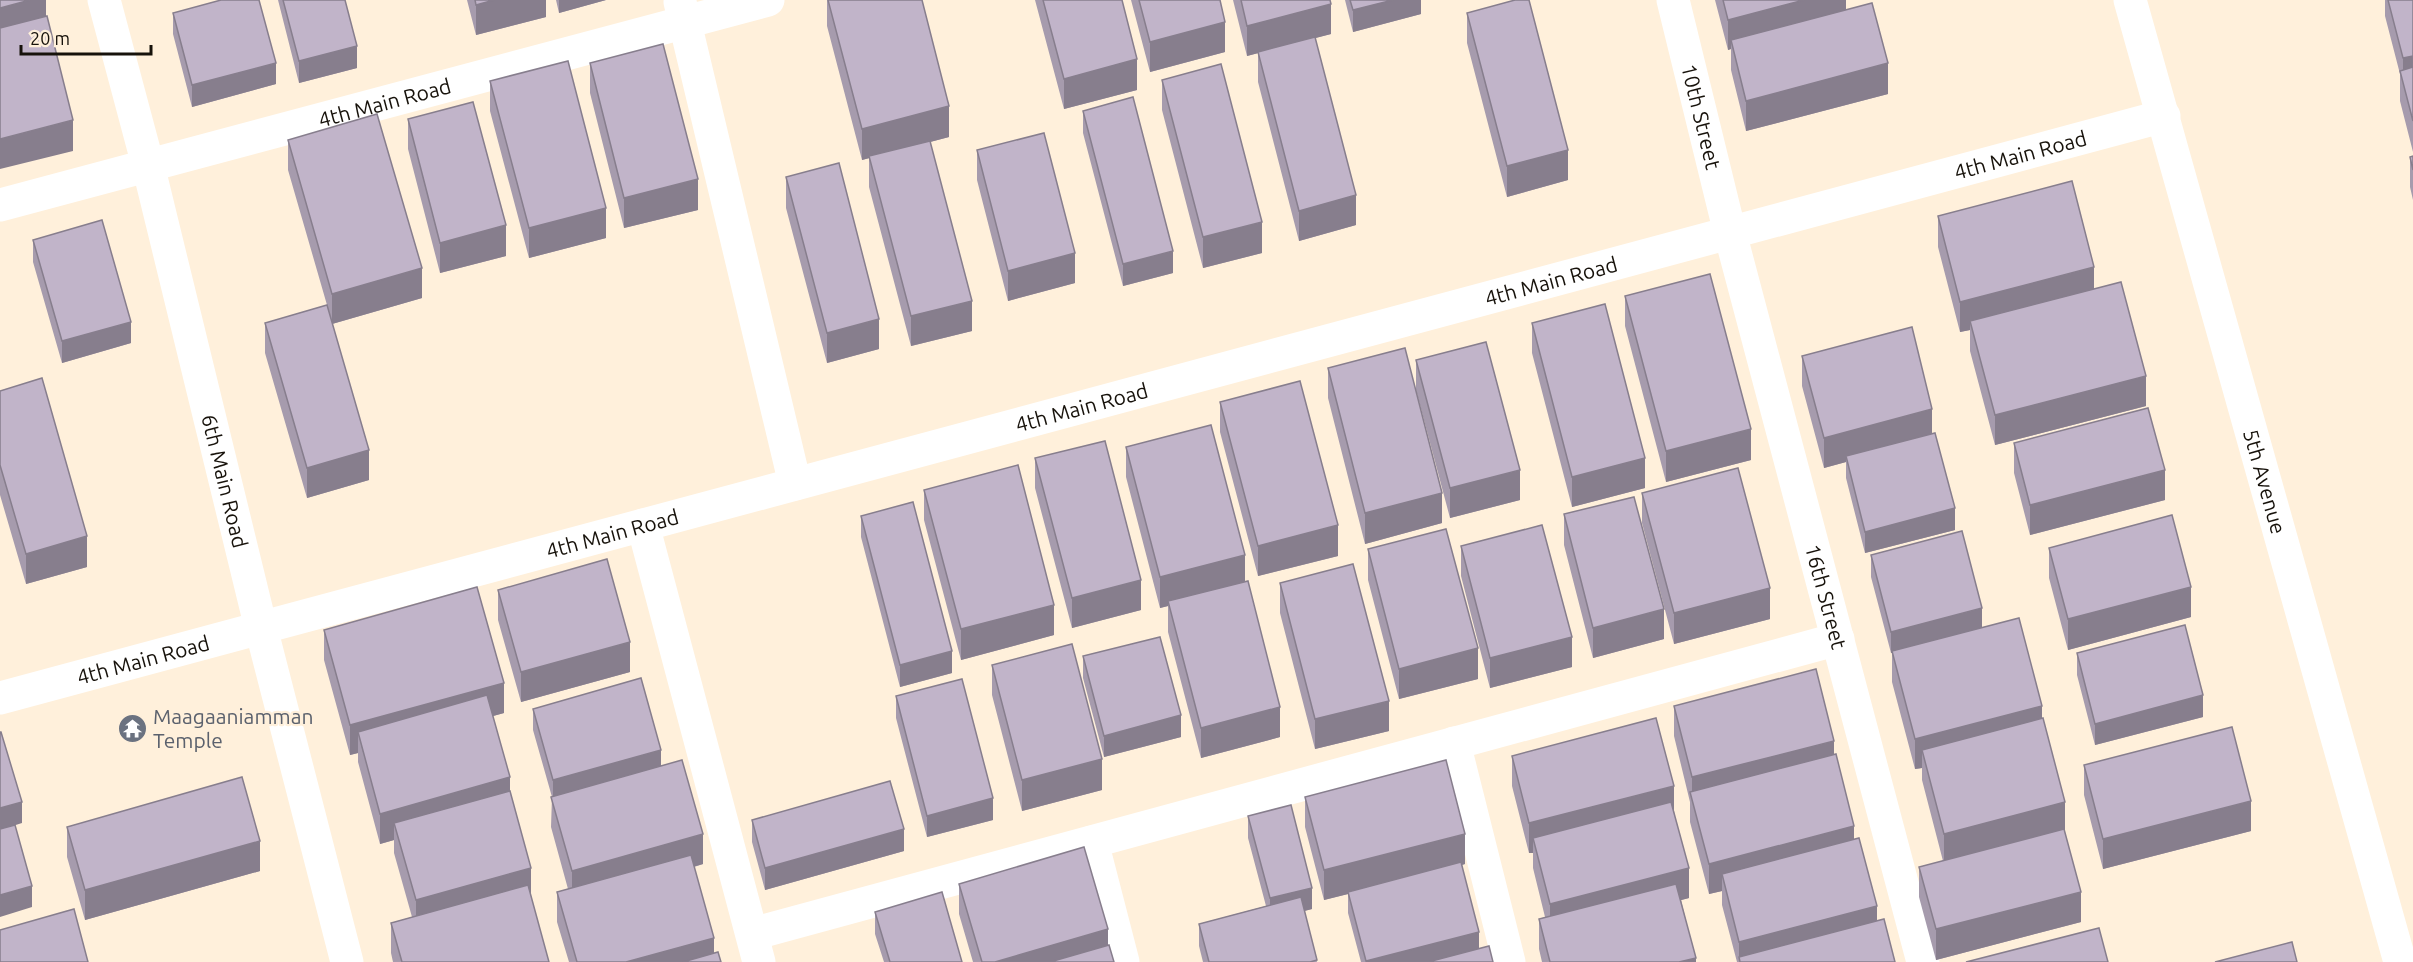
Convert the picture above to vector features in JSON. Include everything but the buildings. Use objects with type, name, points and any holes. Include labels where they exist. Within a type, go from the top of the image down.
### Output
[{"type":"street","name":"6th Main Road","points":[[104,0],[148,165],[261,628],[347,962]]},
{"type":"street","name":"4th Main Road","points":[[0,205],[148,165],[682,11],[768,0]]},
{"type":"street","name":"10th Street","points":[[1673,0],[1730,233]]},
{"type":"street","name":"5th Avenue","points":[[2130,0],[2400,962]]},
{"type":"street","points":[[682,11],[795,484]]},
{"type":"street","name":"4th Main Road","points":[[0,698],[2164,116]]},
{"type":"street","name":"16th Street","points":[[1730,233],[1923,962]]},
{"type":"street","points":[[644,525],[756,948],[1092,842],[1838,639]]},
{"type":"street","points":[[1454,743],[1509,962]]},
{"type":"street","points":[[1092,842],[1123,962]]},
{"type":"place","name":"Maagaaniamman Temple","points":[[132,728]]}]
